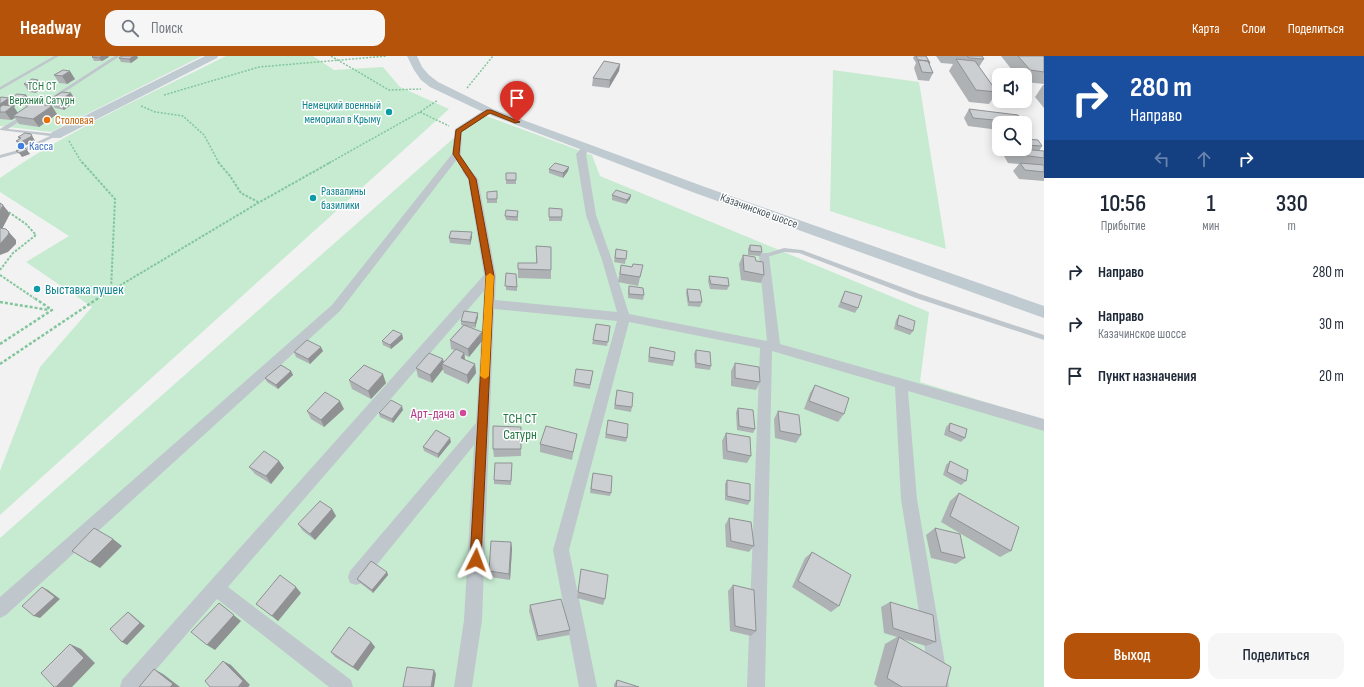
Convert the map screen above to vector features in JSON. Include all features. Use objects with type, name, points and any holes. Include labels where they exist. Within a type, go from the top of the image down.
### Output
[{"type":"main road","points":[[61,135],[213,56]]},
{"type":"main road","name":"Казачинское шоссе","points":[[412,56],[414,65],[435,87],[471,101],[489,111],[700,190],[1044,312]]},
{"type":"street","points":[[0,609],[336,308],[456,154],[458,131],[489,111]]},
{"type":"street","points":[[587,148],[580,154],[591,215],[607,260],[624,317],[561,550],[588,687]]},
{"type":"street","points":[[463,687],[473,620],[490,276],[473,179],[467,171]]},
{"type":"street","points":[[756,687],[770,346],[764,256]]},
{"type":"street","points":[[129,687],[490,276]]},
{"type":"street","points":[[488,304],[624,317],[770,346],[1044,425]]},
{"type":"street","points":[[901,383],[909,499],[940,687]]},
{"type":"street","points":[[356,577],[482,426]]},
{"type":"street","points":[[216,588],[344,687]]},
{"type":"lane","points":[[0,89],[58,56]]},
{"type":"lane","points":[[2,130],[118,56]]},
{"type":"lane","points":[[2,130],[61,135]]},
{"type":"lane","points":[[0,157],[24,150],[61,135]]},
{"type":"lane","points":[[456,154],[467,171]]},
{"type":"lane","points":[[764,256],[784,250],[800,251],[918,296],[1044,338]]},
{"type":"path","points":[[331,56],[389,90],[414,91],[435,87]]},
{"type":"path","points":[[160,96],[259,67],[387,56]]},
{"type":"path","points":[[471,101],[467,88],[493,56]]},
{"type":"path","points":[[0,364],[111,290],[258,202],[420,112],[448,93]]},
{"type":"path","points":[[137,103],[143,108],[156,112],[183,116],[204,135],[216,160],[230,176],[241,193],[258,202]]},
{"type":"path","points":[[420,112],[458,131]]},
{"type":"path","points":[[61,135],[84,166],[115,199],[111,290]]},
{"type":"path","points":[[0,270],[13,253],[36,235],[26,224],[6,211]]},
{"type":"path","points":[[0,275],[52,310]]},
{"type":"path","points":[[0,302],[52,310]]},
{"type":"path","points":[[0,344],[52,310]]},
{"type":"green space","name":"ТСН СТ Верхний Сатурн","points":[[0,56],[202,56],[51,132],[0,126]]},
{"type":"green space","points":[[226,56],[313,56],[334,70],[383,67],[400,87],[449,109],[0,515],[0,471],[40,367],[92,307],[26,262],[69,236],[0,192],[0,178],[27,160],[82,128]]},
{"type":"green space","points":[[833,70],[919,82],[946,249],[830,211]]},
{"type":"green space","name":"ТСН СТ Сатурн","points":[[481,114],[592,155],[600,176],[929,312],[920,382],[1044,420],[1044,687],[0,687],[0,538]]},
{"type":"building","points":[[102,56],[99,58],[92,57]]},
{"type":"building","points":[[122,56],[134,56],[129,59],[119,58]]},
{"type":"building","points":[[916,56],[926,56],[930,63],[928,61],[918,60]]},
{"type":"building","points":[[967,56],[982,56],[984,59],[969,58]]},
{"type":"building","points":[[1018,56],[1044,57],[1044,72],[1032,70],[1032,68],[1028,68]]},
{"type":"building","points":[[956,59],[975,61],[992,85],[992,92],[976,90]]},
{"type":"building","points":[[918,60],[928,61],[933,73],[922,72]]},
{"type":"building","points":[[604,61],[620,64],[610,80],[593,78]]},
{"type":"building","points":[[63,70],[70,71],[62,76],[54,75]]},
{"type":"building","points":[[32,79],[38,80],[30,85],[24,84]]},
{"type":"building","points":[[62,92],[71,93],[58,101],[49,100]]},
{"type":"building","points":[[17,94],[26,95],[21,98],[12,97]]},
{"type":"building","points":[[1,97],[9,98],[0,104]]},
{"type":"building","points":[[32,103],[52,106],[33,119],[13,116]]},
{"type":"building","points":[[3,105],[13,106],[5,112],[0,112],[0,107]]},
{"type":"building","points":[[969,109],[1019,116],[992,116],[992,120],[973,118]]},
{"type":"building","points":[[25,133],[31,134],[32,136],[21,142],[16,141],[21,138],[18,137]]},
{"type":"building","points":[[1032,140],[1038,140],[1042,146],[1032,145]]},
{"type":"building","points":[[24,147],[27,150],[19,153],[16,151]]},
{"type":"building","points":[[1032,150],[1044,151],[1044,158],[1029,156],[1032,156]]},
{"type":"building","points":[[555,163],[569,167],[563,173],[549,169]]},
{"type":"building","points":[[1020,163],[1044,165],[1044,172],[1025,170]]},
{"type":"building","points":[[506,173],[516,173],[516,180],[506,180]]},
{"type":"building","points":[[616,190],[631,195],[627,200],[612,195]]},
{"type":"building","points":[[497,191],[497,199],[487,199],[487,192]]},
{"type":"building","points":[[0,203],[3,205],[0,211]]},
{"type":"building","points":[[549,208],[562,209],[562,217],[549,217]]},
{"type":"building","points":[[506,210],[518,211],[517,217],[505,216]]},
{"type":"building","points":[[0,228],[6,229],[9,232],[0,244]]},
{"type":"building","points":[[451,231],[472,232],[470,240],[449,238]]},
{"type":"building","points":[[750,245],[761,246],[762,252],[750,251]]},
{"type":"building","points":[[536,246],[551,247],[551,270],[518,269],[518,263],[537,263]]},
{"type":"building","points":[[616,249],[627,251],[626,259],[615,258]]},
{"type":"building","points":[[743,255],[755,257],[756,261],[763,262],[764,275],[744,271]]},
{"type":"building","points":[[633,264],[643,265],[640,277],[620,274],[621,265],[632,267]]},
{"type":"building","points":[[506,273],[516,274],[517,287],[505,286]]},
{"type":"building","points":[[709,276],[728,278],[729,286],[711,284]]},
{"type":"building","points":[[629,286],[643,288],[644,295],[629,294]]},
{"type":"building","points":[[687,289],[700,290],[702,302],[689,302]]},
{"type":"building","points":[[845,291],[862,296],[858,308],[841,302]]},
{"type":"building","points":[[464,311],[478,313],[475,323],[461,321]]},
{"type":"building","points":[[899,315],[915,321],[913,331],[897,325]]},
{"type":"building","points":[[596,324],[610,326],[608,342],[593,340]]},
{"type":"building","points":[[464,325],[482,332],[468,349],[450,340]]},
{"type":"building","points":[[393,330],[402,334],[390,345],[382,341]]},
{"type":"building","points":[[307,340],[321,347],[308,359],[294,352]]},
{"type":"building","points":[[650,347],[675,352],[674,361],[649,357]]},
{"type":"building","points":[[456,349],[464,353],[461,358],[475,364],[467,375],[442,364]]},
{"type":"building","points":[[696,350],[710,352],[711,366],[696,363]]},
{"type":"building","points":[[429,353],[443,359],[430,375],[416,368]]},
{"type":"building","points":[[735,363],[759,367],[760,382],[735,378]]},
{"type":"building","points":[[281,365],[291,371],[276,385],[265,378]]},
{"type":"building","points":[[364,365],[383,374],[368,391],[349,380]]},
{"type":"building","points":[[576,369],[593,371],[590,385],[574,382]]},
{"type":"building","points":[[815,385],[849,398],[844,414],[809,401]]},
{"type":"building","points":[[617,390],[633,393],[632,407],[615,405]]},
{"type":"building","points":[[325,392],[340,401],[321,420],[307,411]]},
{"type":"building","points":[[391,400],[402,406],[392,419],[379,413]]},
{"type":"building","points":[[738,408],[753,410],[755,429],[739,426]]},
{"type":"building","points":[[778,411],[799,415],[801,435],[780,431]]},
{"type":"building","points":[[608,420],[628,424],[627,438],[606,434]]},
{"type":"building","points":[[950,423],[967,429],[965,438],[949,431]]},
{"type":"building","points":[[493,426],[521,427],[521,449],[493,449]]},
{"type":"building","points":[[546,426],[577,434],[573,452],[540,444]]},
{"type":"building","points":[[436,430],[450,438],[438,454],[423,447]]},
{"type":"building","points":[[726,433],[750,437],[751,456],[727,451]]},
{"type":"building","points":[[264,451],[279,461],[266,476],[249,467]]},
{"type":"building","points":[[950,461],[968,470],[966,481],[947,472]]},
{"type":"building","points":[[495,463],[512,463],[511,481],[494,480]]},
{"type":"building","points":[[593,473],[612,476],[611,493],[591,489]]},
{"type":"building","points":[[727,480],[750,484],[750,501],[727,496]]},
{"type":"building","points":[[959,493],[1019,527],[1011,551],[950,516]]},
{"type":"building","points":[[320,501],[332,509],[310,534],[298,524]]},
{"type":"building","points":[[729,518],[751,522],[754,546],[731,541]]},
{"type":"building","points":[[94,528],[113,539],[90,562],[72,551]]},
{"type":"building","points":[[935,528],[960,534],[965,558],[941,552]]},
{"type":"building","points":[[491,541],[511,542],[509,574],[489,571]]},
{"type":"building","points":[[812,552],[851,575],[839,606],[798,581]]},
{"type":"building","points":[[371,561],[387,572],[372,590],[357,579]]},
{"type":"building","points":[[581,569],[608,575],[605,599],[578,592]]},
{"type":"building","points":[[280,575],[296,587],[272,616],[256,604]]},
{"type":"building","points":[[733,585],[754,590],[756,631],[735,626]]},
{"type":"building","points":[[42,587],[55,597],[34,616],[22,606]]},
{"type":"building","points":[[561,599],[570,630],[538,636],[530,605]]},
{"type":"building","points":[[890,602],[933,615],[936,642],[893,628]]},
{"type":"building","points":[[219,603],[234,615],[207,645],[191,632]]},
{"type":"building","points":[[128,612],[140,623],[122,642],[110,629]]},
{"type":"building","points":[[349,627],[371,642],[353,667],[331,652]]},
{"type":"building","points":[[899,637],[951,667],[946,687],[902,687],[887,678]]},
{"type":"building","points":[[70,644],[84,658],[56,687],[54,687],[41,673]]},
{"type":"building","points":[[223,661],[243,681],[238,687],[210,687],[205,681]]},
{"type":"building","points":[[407,667],[434,670],[431,687],[403,687]]},
{"type":"building","points":[[154,669],[173,684],[170,687],[139,687]]},
{"type":"building","points":[[617,680],[639,687],[616,687]]},
{"type":"slow traffic","points":[[485,376],[490,276]]},
{"type":"place","name":"Немецкий военный мемориал в Крыму","points":[[389,112]]},
{"type":"place","name":"Столовая","points":[[47,120]]},
{"type":"place","name":"Касса","points":[[21,146]]},
{"type":"place","name":"Развалины базилики","points":[[313,198]]},
{"type":"place","name":"Выставка пушек","points":[[37,289]]},
{"type":"place","name":"Арт-дача","points":[[463,413]]},
{"type":"route","points":[[476,560],[490,276],[473,179],[456,154],[458,131],[489,111],[517,122]]}]
